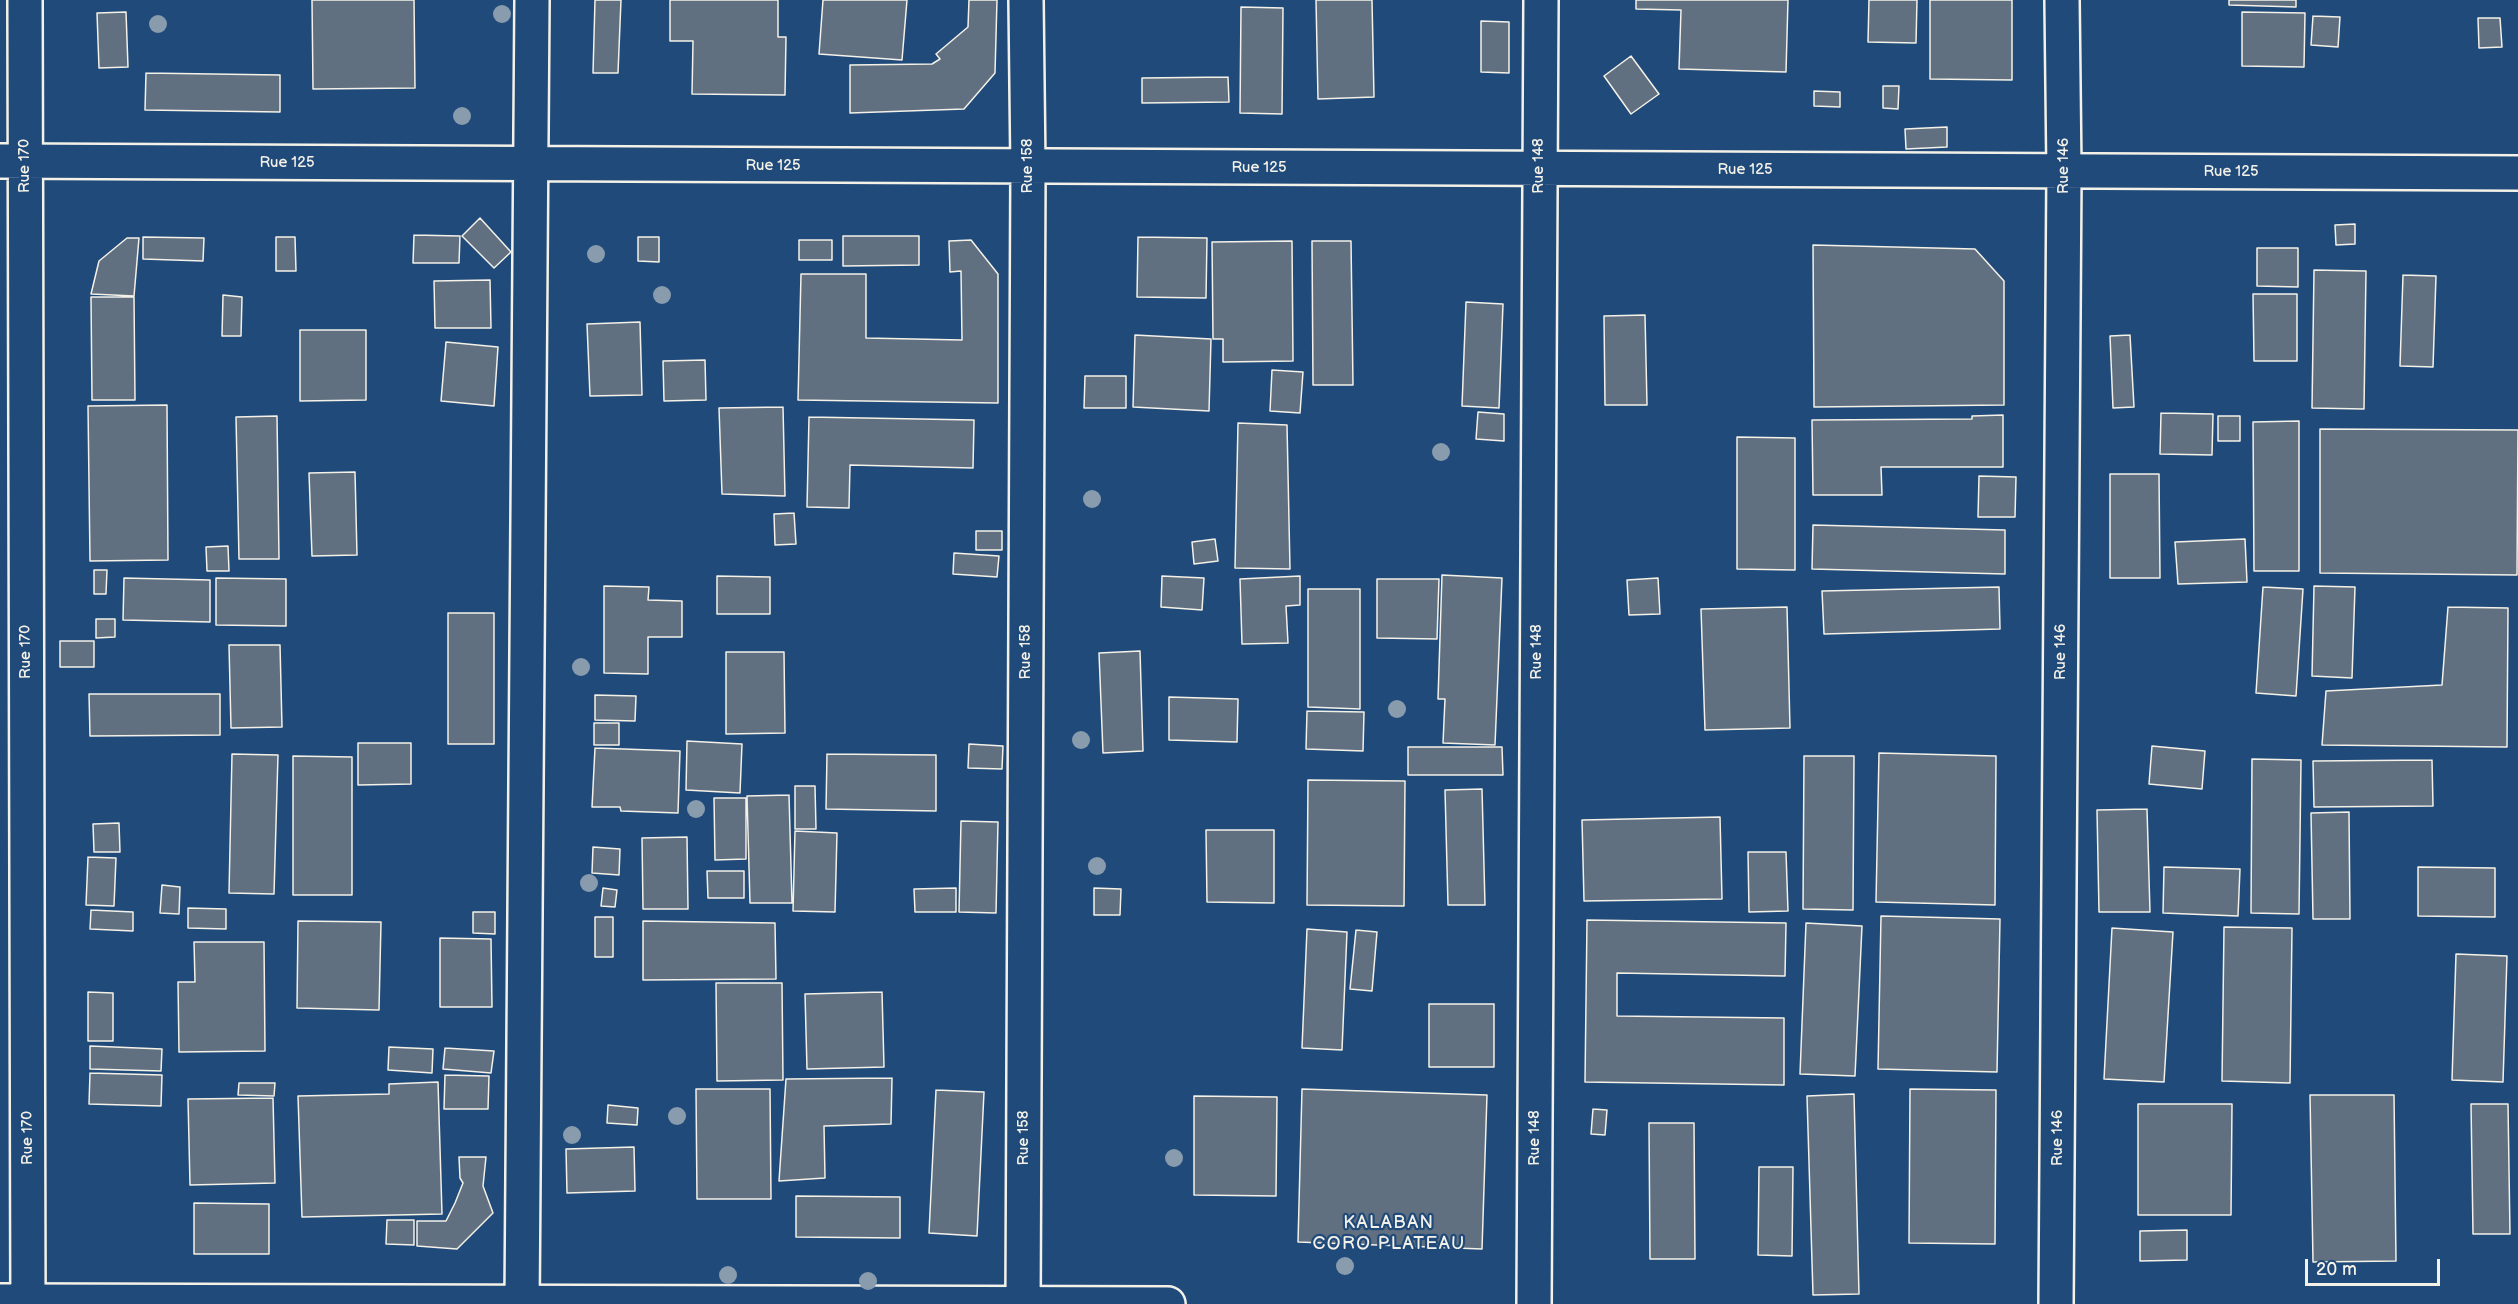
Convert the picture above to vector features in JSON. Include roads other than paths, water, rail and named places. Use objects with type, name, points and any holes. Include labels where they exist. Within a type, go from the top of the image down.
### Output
[{"type":"street","name":"Rue 170","points":[[19,1302],[12,161],[25,0]]},
{"type":"street","points":[[522,1303],[532,0]]},
{"type":"street","name":"Rue 158","points":[[1023,1304],[1028,168],[1026,0]]},
{"type":"street","name":"Rue 148","points":[[1534,1304],[1541,0]]},
{"type":"street","name":"Rue 146","points":[[2056,1304],[2064,171],[2062,0]]},
{"type":"street","name":"Rue 125","points":[[12,161],[1028,168],[2518,173]]},
{"type":"street","points":[[19,1302],[1168,1304]]},
{"type":"district","name":"KALABAN CORO PLATEAU","points":[[1389,1233]]}]
